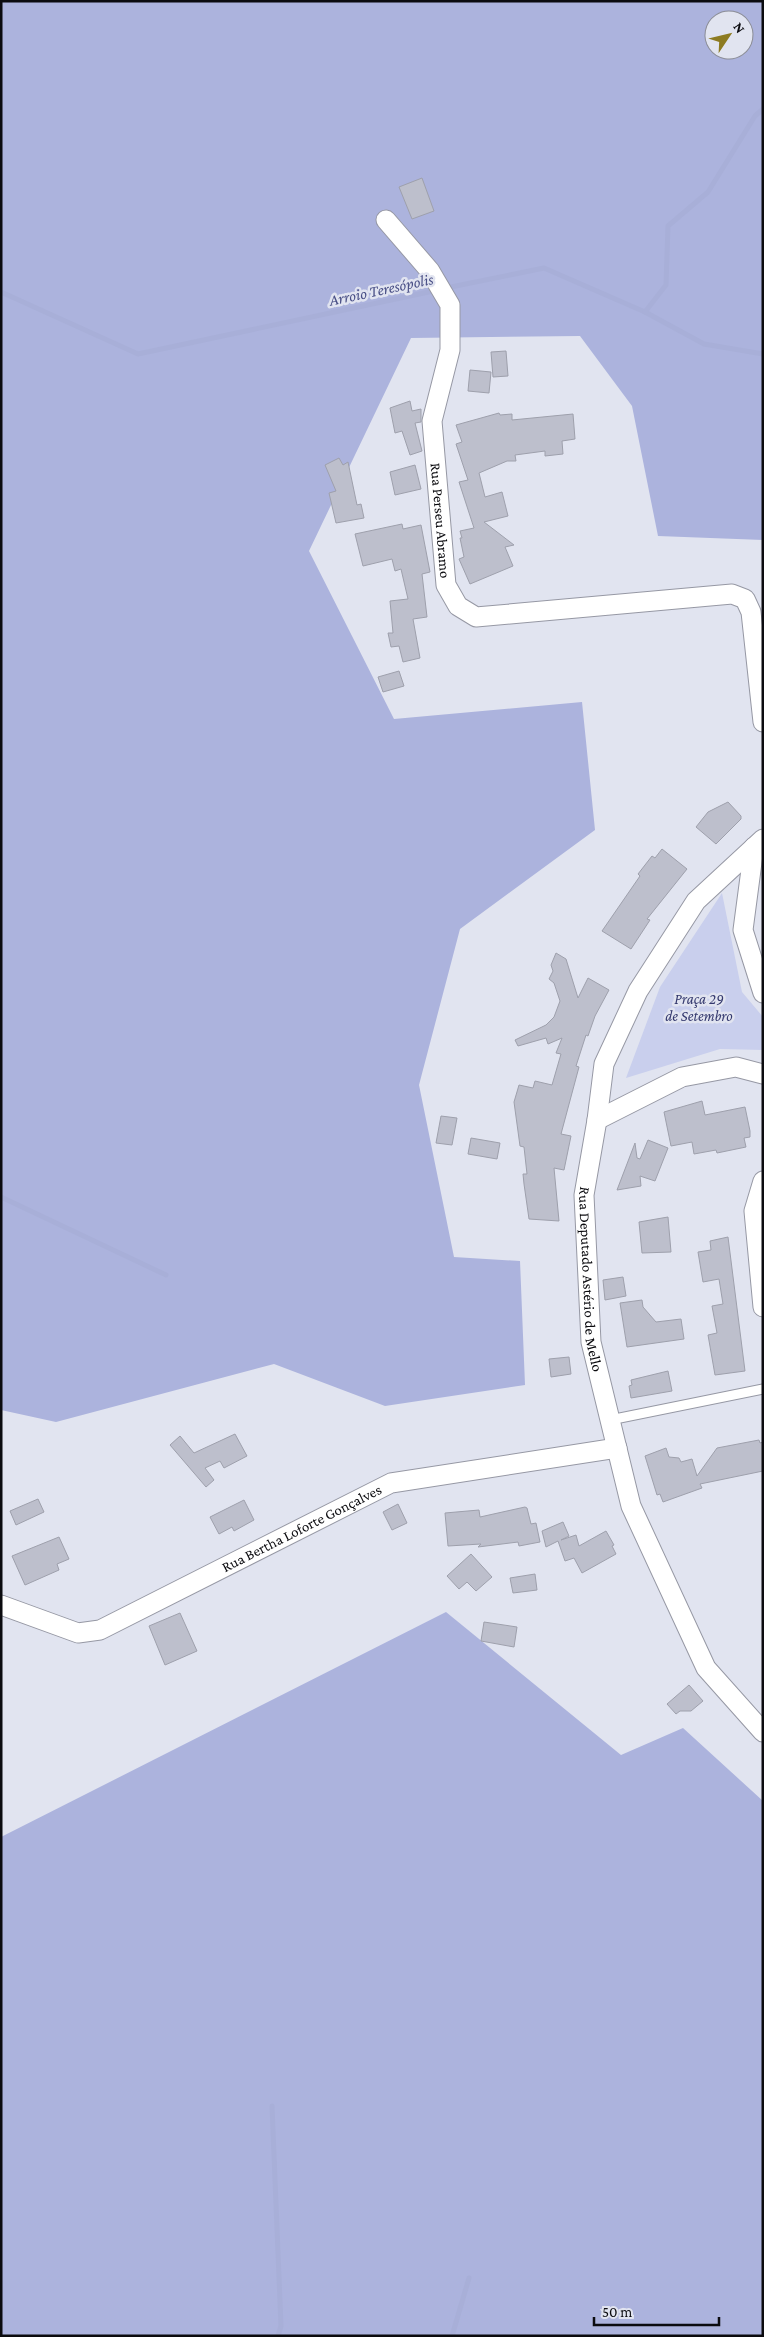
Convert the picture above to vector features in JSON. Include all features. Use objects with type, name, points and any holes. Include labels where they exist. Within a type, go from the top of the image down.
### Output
[{"type":"street","name":"Rua Perseu Abramo","points":[[386,220],[430,271],[450,305],[450,350],[432,421],[446,584],[458,606],[476,617],[732,594],[745,600],[751,612],[763,722]]},
{"type":"street","points":[[758,843],[743,930],[763,993]]},
{"type":"street","name":"Rua Deputado Astério de Mello","points":[[758,843],[696,901],[638,991],[604,1064],[598,1120],[584,1195],[590,1342],[631,1506],[706,1668],[763,1732]]},
{"type":"street","points":[[598,1120],[682,1077],[736,1067],[763,1074]]},
{"type":"street","points":[[763,1181],[754,1210],[763,1307]]},
{"type":"street","name":"Rua Bertha Loforte Gonçalves","points":[[1,1605],[78,1633],[100,1630],[391,1483],[617,1448]]},
{"type":"lane","points":[[610,1420],[763,1389]]},
{"type":"green space","name":"Praça 29 de Setembro","points":[[722,893],[742,992],[763,1017],[763,1050],[720,1049],[626,1078],[660,987]]},
{"type":"shaded area","points":[[1,1],[763,1],[763,540],[658,536],[632,406],[580,336],[411,338],[309,551],[394,719],[582,702],[595,830],[460,929],[419,1085],[454,1257],[520,1261],[525,1385],[385,1406],[274,1364],[56,1422],[1,1410]]},
{"type":"shaded area","points":[[446,1612],[621,1755],[683,1728],[763,1801],[763,2336],[1,2336],[1,1837]]},
{"type":"building","points":[[422,178],[434,211],[412,219],[399,187]]},
{"type":"building","points":[[506,351],[508,376],[493,377],[491,352]]},
{"type":"building","points":[[470,370],[491,372],[489,393],[468,391]]},
{"type":"building","points":[[410,401],[412,411],[421,409],[421,422],[415,423],[422,451],[410,455],[402,431],[395,433],[390,408]]},
{"type":"building","points":[[499,413],[500,415],[512,414],[512,420],[573,414],[575,439],[562,441],[563,454],[545,456],[545,451],[515,455],[516,461],[507,461],[479,473],[485,497],[502,492],[508,516],[484,522],[514,545],[505,547],[513,566],[470,584],[459,559],[464,557],[460,531],[474,528],[459,482],[468,480],[456,444],[462,442],[456,425]]},
{"type":"building","points":[[339,458],[343,465],[348,462],[357,505],[361,504],[364,518],[336,523],[329,493],[336,491],[325,465]]},
{"type":"building","points":[[415,465],[421,489],[395,495],[390,472]]},
{"type":"building","points":[[402,524],[403,529],[421,525],[430,572],[422,574],[427,617],[413,619],[420,658],[403,662],[399,646],[391,647],[388,633],[393,633],[390,601],[408,599],[401,569],[395,571],[392,559],[363,566],[355,534]]},
{"type":"building","points":[[399,671],[404,686],[383,692],[378,677]]},
{"type":"building","points":[[728,802],[741,816],[741,819],[716,844],[696,827],[708,812]]},
{"type":"building","points":[[662,849],[687,869],[647,919],[650,920],[631,949],[602,931],[640,876],[638,874],[652,856],[655,858]]},
{"type":"building","points":[[556,953],[566,959],[578,998],[588,978],[609,990],[595,1016],[588,1036],[586,1035],[576,1066],[579,1067],[561,1134],[571,1136],[564,1170],[554,1168],[559,1221],[529,1219],[523,1174],[527,1174],[524,1147],[520,1146],[514,1102],[519,1085],[533,1088],[535,1081],[552,1085],[561,1054],[556,1053],[562,1038],[548,1044],[546,1038],[518,1046],[515,1040],[546,1025],[554,1017],[560,1001],[554,983],[549,979],[553,971],[551,965]]},
{"type":"building","points":[[702,1101],[705,1115],[745,1107],[750,1131],[750,1137],[744,1138],[746,1147],[717,1153],[716,1150],[694,1154],[692,1142],[671,1146],[664,1112]]},
{"type":"building","points":[[441,1116],[457,1118],[452,1145],[436,1143]]},
{"type":"building","points":[[471,1138],[500,1143],[497,1159],[468,1154]]},
{"type":"building","points":[[648,1140],[668,1148],[655,1181],[640,1176],[641,1186],[617,1190],[635,1143],[637,1158],[640,1159]]},
{"type":"building","points":[[668,1217],[671,1252],[642,1253],[639,1222]]},
{"type":"building","points":[[728,1237],[745,1371],[715,1375],[708,1335],[717,1333],[712,1306],[723,1304],[719,1279],[703,1282],[698,1252],[711,1250],[710,1241]]},
{"type":"building","points":[[623,1277],[626,1296],[605,1300],[603,1280]]},
{"type":"building","points":[[642,1300],[643,1307],[656,1322],[681,1319],[684,1339],[627,1347],[620,1303]]},
{"type":"building","points":[[569,1357],[571,1374],[551,1377],[549,1359]]},
{"type":"building","points":[[668,1371],[672,1391],[631,1398],[629,1386],[632,1385],[631,1380]]},
{"type":"building","points":[[235,1434],[247,1456],[224,1468],[220,1461],[205,1468],[214,1480],[206,1487],[170,1445],[180,1436],[194,1453]]},
{"type":"building","points":[[759,1440],[760,1443],[763,1442],[763,1471],[700,1484],[702,1488],[663,1502],[660,1494],[657,1495],[645,1456],[666,1448],[669,1457],[679,1458],[681,1462],[692,1459],[697,1476],[717,1448]]},
{"type":"building","points":[[38,1499],[44,1512],[16,1525],[10,1511]]},
{"type":"building","points":[[244,1500],[254,1520],[234,1531],[232,1527],[219,1534],[210,1517]]},
{"type":"building","points":[[398,1504],[407,1523],[392,1530],[383,1512]]},
{"type":"building","points":[[527,1508],[531,1524],[536,1523],[540,1542],[519,1546],[518,1542],[478,1547],[481,1544],[448,1546],[445,1513],[479,1510],[480,1517]]},
{"type":"building","points":[[563,1522],[569,1536],[561,1540],[576,1535],[579,1546],[606,1531],[614,1545],[612,1546],[616,1554],[582,1573],[574,1558],[565,1561],[558,1541],[546,1547],[542,1531]]},
{"type":"building","points":[[59,1537],[69,1559],[57,1564],[59,1570],[25,1585],[12,1556]]},
{"type":"building","points":[[471,1554],[492,1577],[476,1591],[467,1582],[459,1589],[447,1576]]},
{"type":"building","points":[[535,1574],[537,1590],[513,1593],[510,1578]]},
{"type":"building","points":[[180,1613],[197,1651],[165,1665],[149,1626]]},
{"type":"building","points":[[484,1622],[517,1627],[514,1647],[481,1641]]},
{"type":"building","points":[[689,1685],[703,1701],[691,1711],[680,1711],[676,1714],[667,1704]]},
{"type":"waterway","points":[[645,312],[666,285],[668,226],[708,192],[755,116],[763,109]]},
{"type":"waterway","name":"Arroio Teresópolis","points":[[446,288],[544,268],[645,312],[704,344],[763,354]]},
{"type":"waterway","name":"Arroio Teresópolis","points":[[1,292],[138,354],[438,290]]},
{"type":"waterway","points":[[1,1197],[166,1275]]},
{"type":"waterway","points":[[272,2106],[281,2326],[278,2336]]},
{"type":"waterway","points":[[452,2336],[469,2278]]}]
